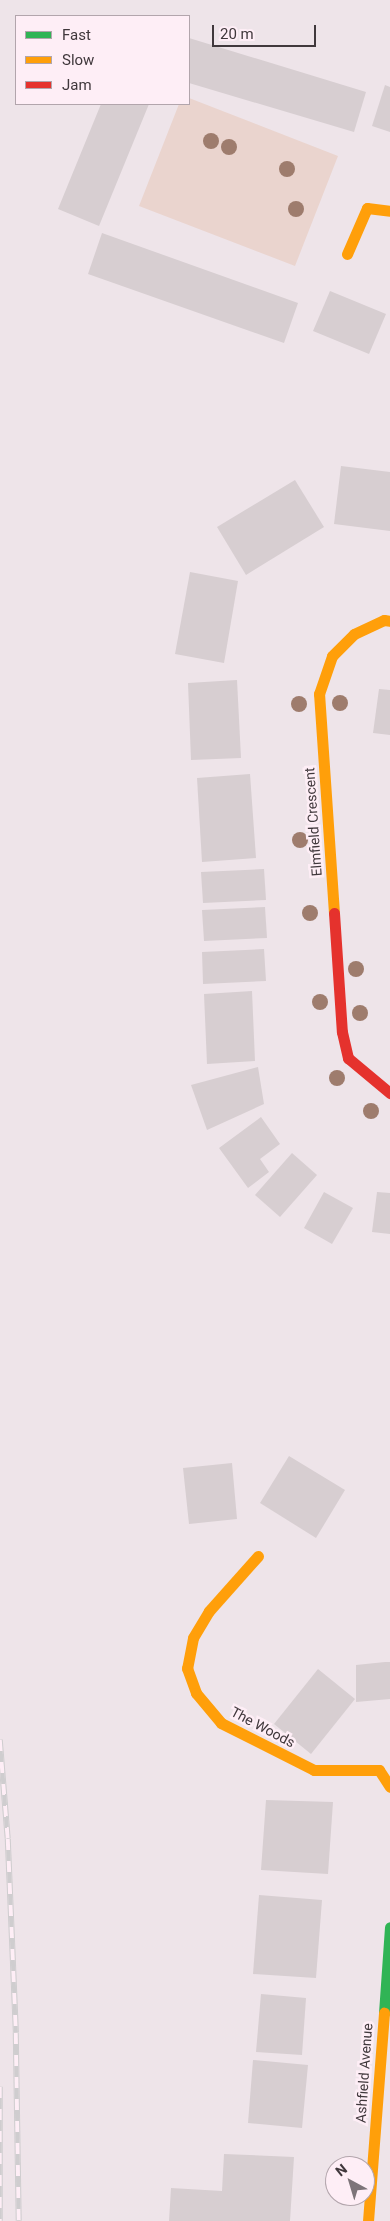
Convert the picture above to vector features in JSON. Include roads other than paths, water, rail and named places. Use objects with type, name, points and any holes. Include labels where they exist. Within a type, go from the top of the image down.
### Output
[{"type":"street","points":[[347,254],[367,208],[390,211]]},
{"type":"street","name":"Elmfield Crescent","points":[[390,621],[384,620],[354,634],[332,656],[319,694],[342,1032],[348,1058],[367,1077],[390,1093]]},
{"type":"street","name":"The Woods","points":[[258,1556],[209,1611],[193,1638],[187,1668],[196,1693],[221,1722],[314,1770],[379,1770],[390,1786]]},
{"type":"street","name":"Ashfield Avenue","points":[[368,2221],[390,1927]]},
{"type":"railway","points":[[0,1740],[8,1839],[16,2033],[19,2221]]},
{"type":"railway","points":[[0,2087],[0,2221]]}]
